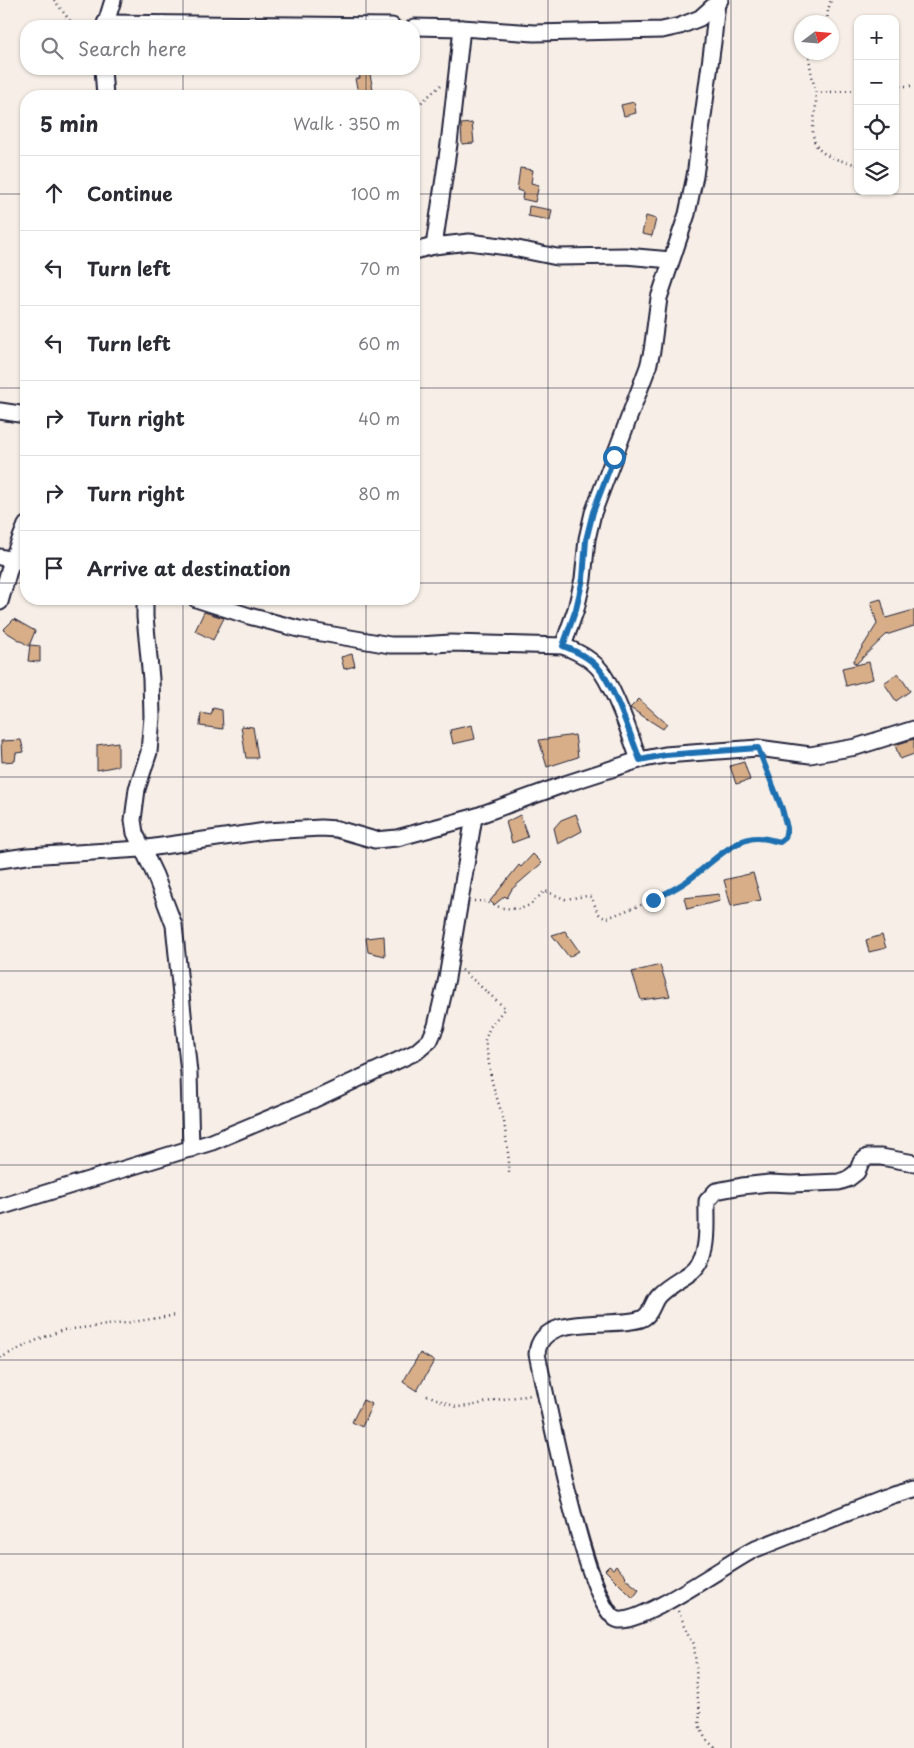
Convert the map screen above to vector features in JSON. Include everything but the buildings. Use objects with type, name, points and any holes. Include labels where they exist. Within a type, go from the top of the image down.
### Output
[{"type":"street","points":[[107,20],[113,0]]},
{"type":"street","points":[[700,0],[700,18]]},
{"type":"street","points":[[420,27],[534,33],[662,30],[680,26],[700,18],[719,1]]},
{"type":"street","points":[[563,646],[576,609],[583,579],[586,540],[593,512],[648,367],[659,298],[687,214],[695,176],[719,1]]},
{"type":"street","points":[[434,246],[462,28]]},
{"type":"street","points":[[103,75],[105,90]]},
{"type":"street","points":[[420,250],[469,242],[508,247],[557,257],[625,256],[671,260]]},
{"type":"street","points":[[0,411],[20,414]]},
{"type":"street","points":[[0,602],[20,541]]},
{"type":"street","points":[[145,605],[152,717],[149,752],[135,800],[135,833],[155,875],[174,926],[189,1073],[191,1149]]},
{"type":"street","points":[[215,605],[299,629],[390,645],[451,643],[563,646],[575,650],[600,670],[608,683],[640,760]]},
{"type":"street","points":[[0,860],[27,856],[141,849],[266,832],[320,828],[337,829],[376,840],[397,838],[474,817],[565,784],[640,760],[665,755],[758,748],[810,755],[856,746],[914,729]]},
{"type":"street","points":[[0,1208],[61,1187],[191,1149],[313,1100],[416,1052],[430,1040],[436,1026],[450,959],[474,817]]},
{"type":"street","points":[[914,1163],[881,1157],[867,1157],[857,1172],[848,1179],[839,1182],[770,1183],[716,1191],[706,1201],[706,1236],[704,1254],[700,1264],[658,1296],[646,1316],[627,1322],[576,1323],[546,1335],[538,1344],[537,1354],[583,1549],[597,1589],[607,1609],[615,1618],[620,1620],[643,1614],[754,1550],[893,1495],[914,1489]]},
{"type":"path","points":[[54,0],[69,20]]},
{"type":"path","points":[[828,15],[831,0]]},
{"type":"path","points":[[809,60],[816,93],[812,135],[816,146],[828,157],[854,164]]},
{"type":"path","points":[[420,103],[431,92],[457,73]]},
{"type":"path","points":[[899,86],[914,86]]},
{"type":"path","points":[[816,93],[854,90]]},
{"type":"path","points":[[470,904],[477,900],[502,908],[520,910],[530,905],[545,891],[565,899],[591,897],[597,913],[607,918],[653,900],[675,888],[691,879],[718,856],[750,838],[780,842],[785,838],[787,828],[782,809],[758,748]]},
{"type":"path","points":[[450,959],[505,1008],[490,1027],[485,1040],[492,1082],[504,1121],[509,1161],[508,1173]]},
{"type":"path","points":[[0,1358],[63,1330],[177,1315]]},
{"type":"path","points":[[427,1395],[456,1407],[471,1406],[545,1392]]},
{"type":"path","points":[[672,1598],[694,1644],[696,1693],[700,1711],[699,1725],[705,1738],[716,1748]]},
{"type":"route","points":[[614,457],[593,512],[586,540],[583,579],[576,609],[563,646],[575,650],[600,670],[608,683],[640,760],[665,755],[758,748],[782,809],[787,828],[785,838],[780,842],[750,838],[736,845],[718,856],[691,879],[653,900]]}]
